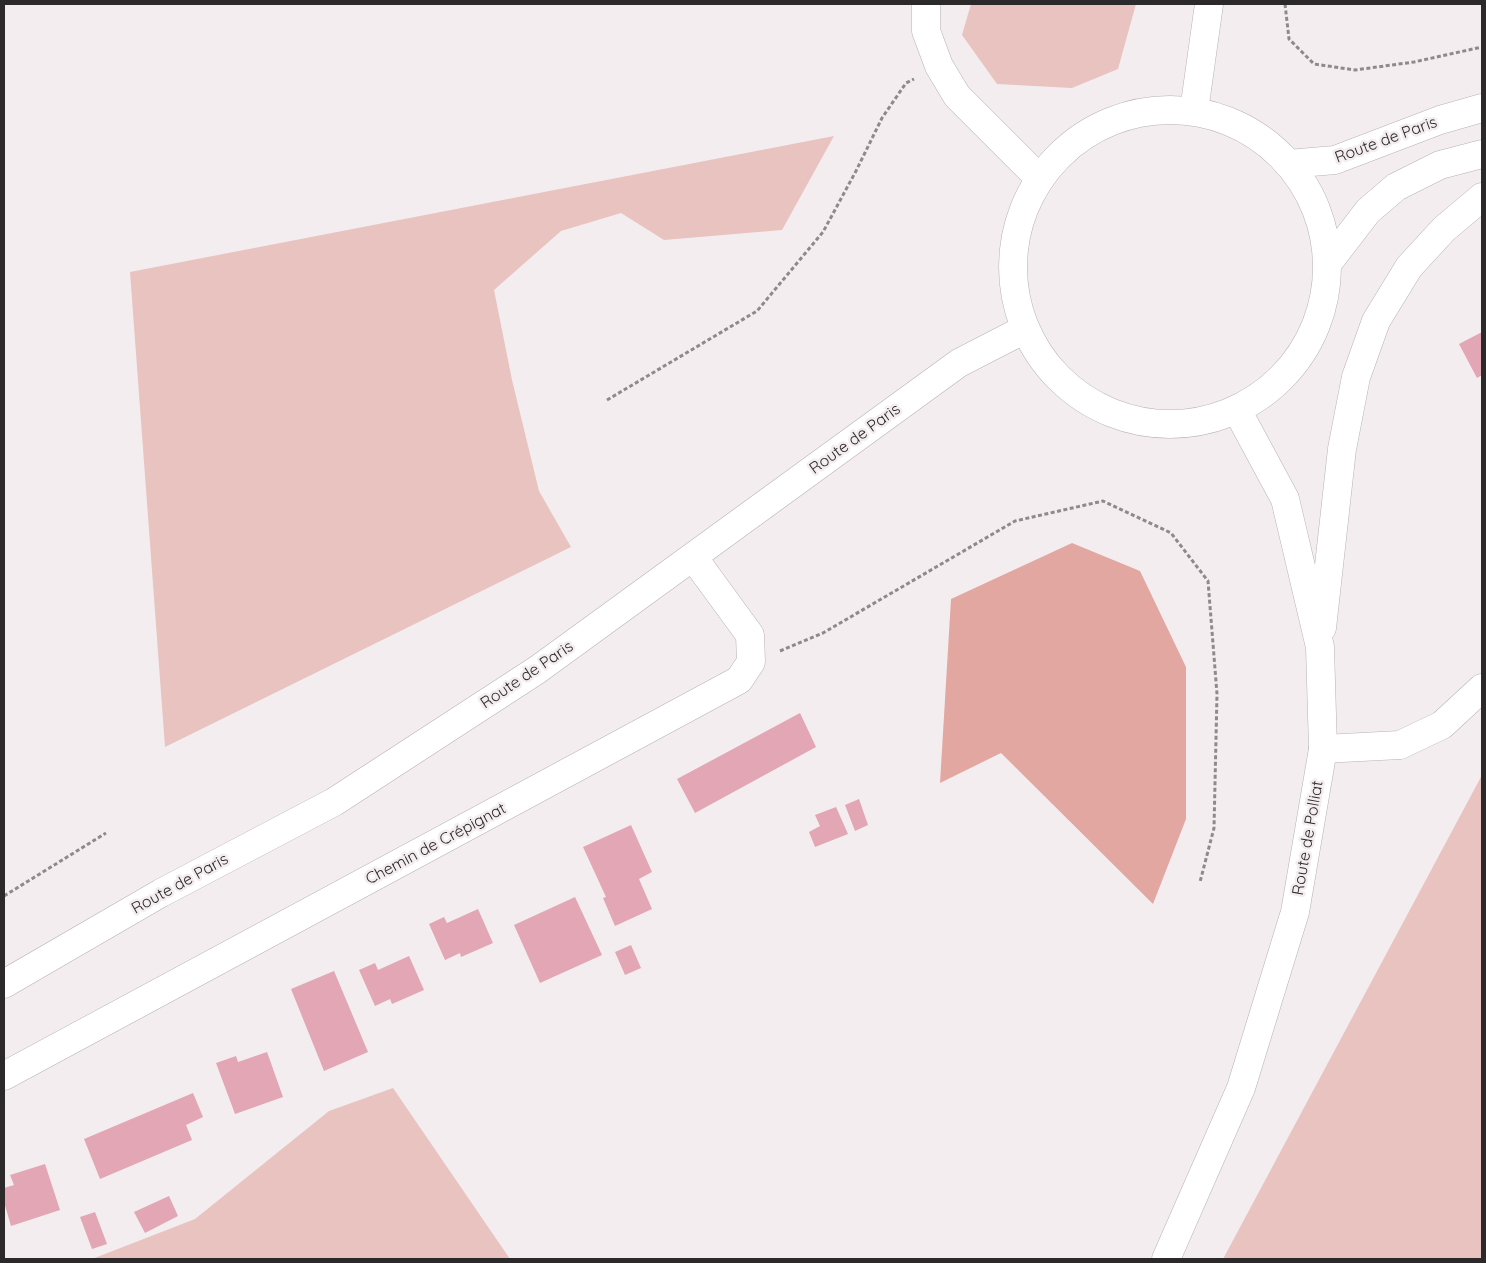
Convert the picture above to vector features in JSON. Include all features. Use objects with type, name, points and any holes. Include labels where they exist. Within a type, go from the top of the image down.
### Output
[{"type":"main road","points":[[926,4],[926,32],[939,66],[957,96],[1040,179]]},
{"type":"main road","points":[[1194,111],[1209,4]]},
{"type":"main road","name":"Route de Paris","points":[[1288,164],[1335,160],[1440,120],[1482,108]]},
{"type":"main road","points":[[1172,109],[1194,111],[1220,118],[1254,134],[1288,164],[1307,189],[1322,226],[1328,263],[1322,311],[1303,351],[1275,385],[1237,410],[1197,422],[1155,424],[1114,415],[1077,394],[1047,365],[1025,329],[1016,299],[1013,268],[1016,237],[1025,206],[1040,179],[1061,153],[1088,133],[1118,119],[1150,111],[1172,109]]},
{"type":"main road","points":[[1328,263],[1368,211],[1396,187],[1440,166],[1482,154]]},
{"type":"main road","points":[[1320,647],[1342,449],[1356,377],[1376,321],[1409,267],[1444,229],[1482,197]]},
{"type":"main road","name":"Route de Paris","points":[[4,984],[161,893],[334,802],[537,670],[958,363],[1025,329]]},
{"type":"main road","name":"Route de Polliat","points":[[1166,1259],[1241,1088],[1295,912],[1322,749],[1320,647],[1285,499],[1237,410]]},
{"type":"main road","points":[[693,557],[750,636],[752,662]]},
{"type":"main road","name":"Chemin de Crépignat","points":[[4,1076],[739,680],[752,662]]},
{"type":"main road","points":[[1322,749],[1400,744],[1442,724],[1482,688]]},
{"type":"path","points":[[1285,4],[1289,39],[1314,64],[1354,70],[1414,62],[1482,47]]},
{"type":"path","points":[[607,400],[757,311],[823,232],[882,118],[906,83],[939,66]]},
{"type":"path","points":[[752,662],[823,633],[1015,522],[1103,501],[1171,533],[1208,580],[1217,694],[1214,828],[1200,882]]},
{"type":"path","points":[[4,896],[106,833]]},
{"type":"shaded area","points":[[971,4],[1136,4],[1118,69],[1072,88],[997,84],[962,35]]},
{"type":"shaded area","points":[[834,136],[782,230],[664,240],[621,213],[561,231],[494,290],[512,380],[539,491],[571,547],[165,747],[130,272]]},
{"type":"shaded area","points":[[1072,543],[1140,571],[1186,667],[1186,819],[1153,904],[1001,753],[940,783],[951,599]]},
{"type":"shaded area","points":[[1482,775],[1482,1259],[1223,1259]]},
{"type":"shaded area","points":[[393,1088],[510,1259],[92,1259],[195,1219],[329,1111]]},
{"type":"building","points":[[1482,332],[1482,375],[1477,378],[1459,344]]},
{"type":"building","points":[[800,713],[816,747],[695,813],[677,779]]},
{"type":"building","points":[[859,799],[868,825],[855,831],[845,805]]},
{"type":"building","points":[[836,807],[848,834],[815,847],[809,832],[820,826],[815,815]]},
{"type":"building","points":[[631,825],[652,872],[639,879],[652,909],[615,926],[603,898],[606,897],[583,847]]},
{"type":"building","points":[[575,897],[602,955],[540,983],[514,925]]},
{"type":"building","points":[[478,909],[493,943],[461,957],[460,953],[445,960],[429,924],[444,917],[447,923]]},
{"type":"building","points":[[631,945],[641,968],[625,975],[615,952]]},
{"type":"building","points":[[409,956],[424,990],[392,1004],[390,999],[375,1006],[359,970],[375,963],[378,970]]},
{"type":"building","points":[[334,971],[368,1052],[324,1071],[291,989]]},
{"type":"building","points":[[267,1052],[283,1097],[235,1114],[216,1063],[236,1056],[238,1062]]},
{"type":"building","points":[[193,1093],[203,1117],[186,1125],[192,1140],[100,1179],[84,1139]]},
{"type":"building","points":[[45,1164],[60,1210],[11,1226],[4,1202],[4,1188],[14,1185],[10,1175]]},
{"type":"building","points":[[169,1196],[178,1216],[145,1233],[134,1212]]},
{"type":"building","points":[[95,1212],[107,1244],[92,1249],[80,1217]]}]
